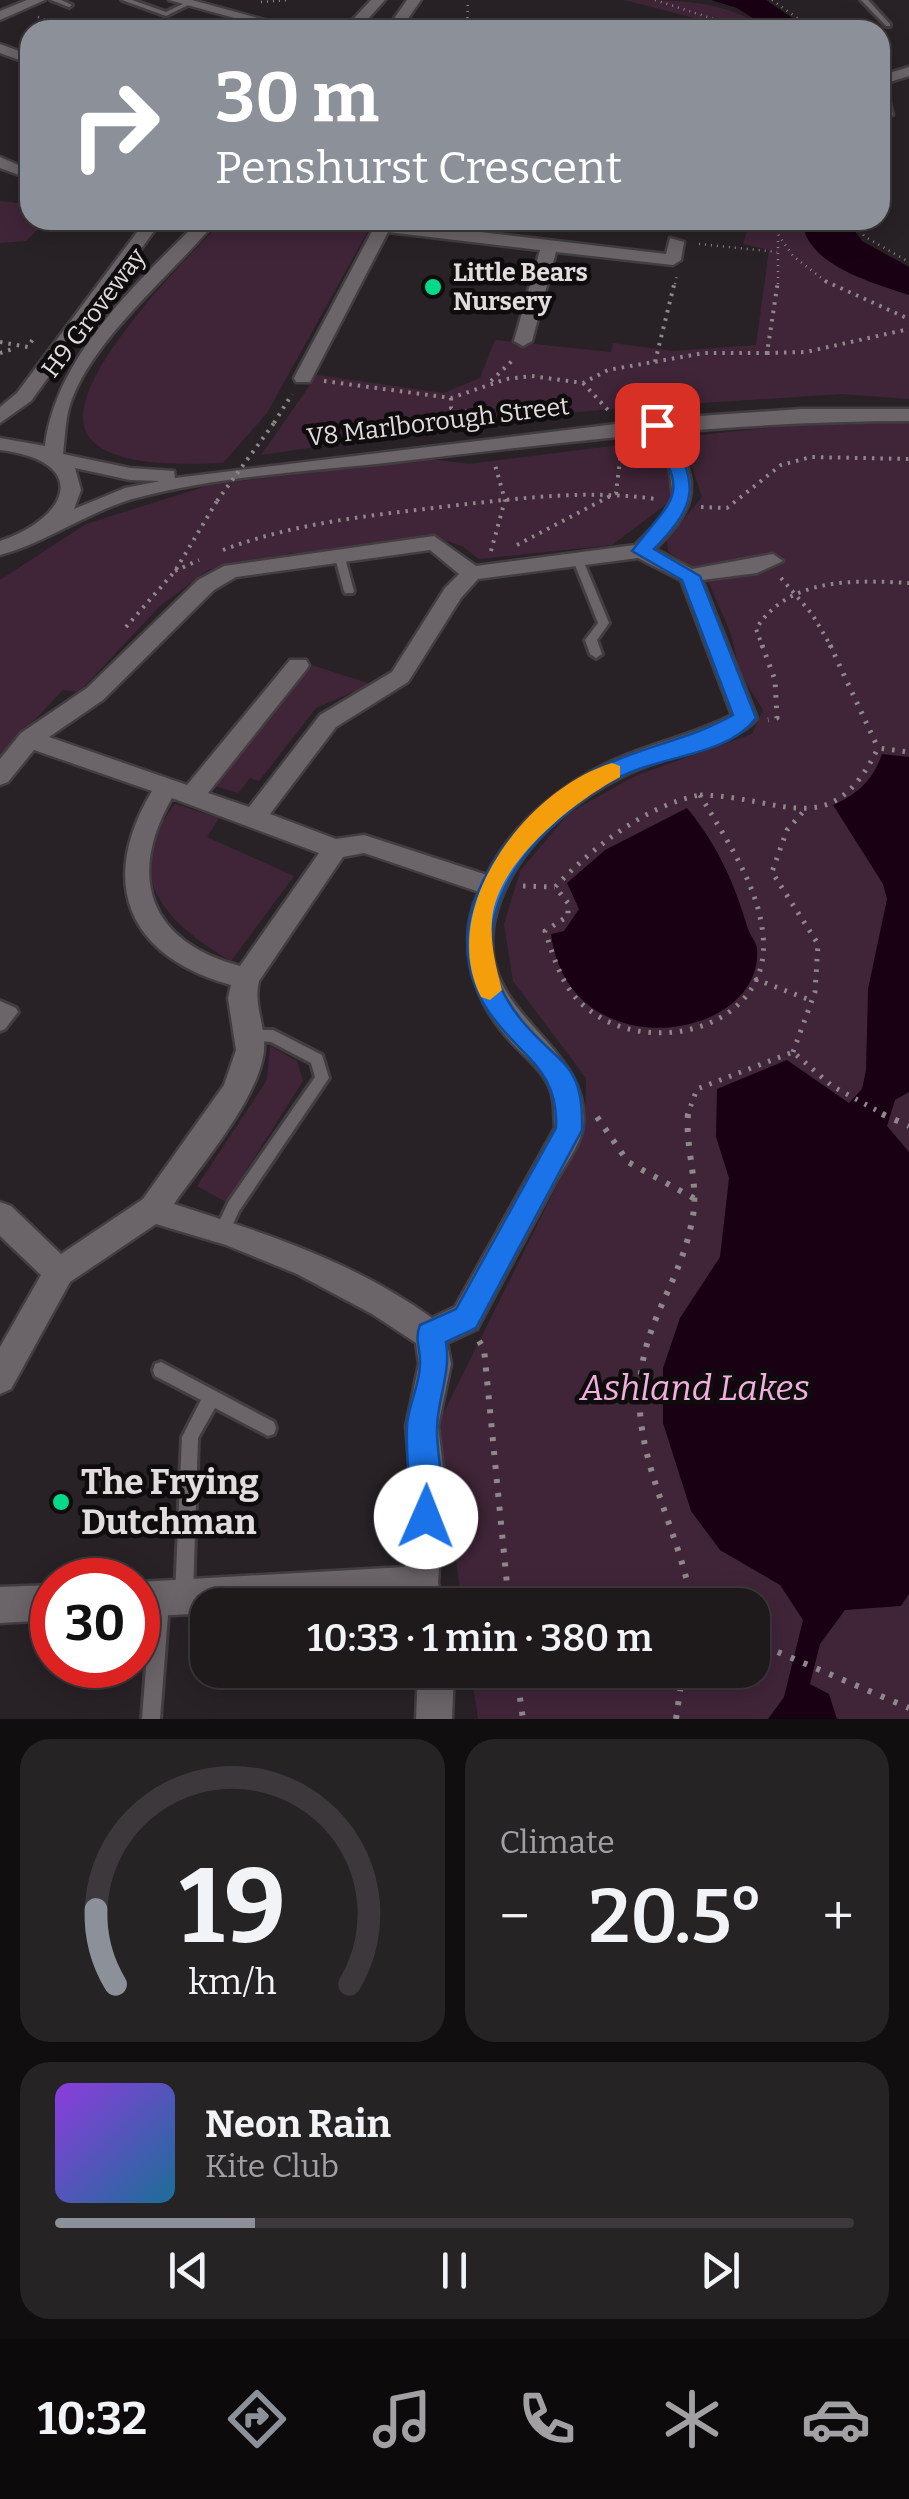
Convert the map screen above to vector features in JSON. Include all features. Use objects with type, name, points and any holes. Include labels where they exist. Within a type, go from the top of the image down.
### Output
[{"type":"street","points":[[0,16],[38,0]]},
{"type":"street","points":[[359,20],[378,0]]},
{"type":"street","points":[[181,2],[251,20]]},
{"type":"street","name":"H9 Groveway","points":[[0,417],[24,397],[147,230]]},
{"type":"street","name":"H9 Groveway","points":[[50,526],[64,512],[74,484],[56,458],[62,402],[90,358],[199,230]]},
{"type":"street","points":[[303,378],[381,230]]},
{"type":"street","points":[[476,230],[548,247],[674,251]]},
{"type":"street","points":[[523,341],[548,247]]},
{"type":"street","name":"V8 Marlborough Street","points":[[29,538],[132,492],[214,477],[657,425],[801,415],[909,414]]},
{"type":"street","points":[[641,551],[668,524],[684,497],[679,466],[657,425]]},
{"type":"street","name":"V8 Marlborough Street","points":[[0,444],[32,447],[56,458],[130,474],[214,477]]},
{"type":"street","points":[[0,548],[29,538]]},
{"type":"street","points":[[0,558],[29,538]]},
{"type":"street","points":[[0,776],[29,739],[95,694],[206,585],[231,571],[434,543],[472,573]]},
{"type":"street","points":[[254,818],[328,722],[400,678],[452,592],[472,573],[500,566],[641,551],[690,576],[745,718],[714,736],[620,767],[578,790],[530,832],[490,886],[480,917],[481,956],[490,994],[515,1030],[558,1070],[570,1100],[569,1130],[466,1318],[430,1335]]},
{"type":"street","points":[[690,576],[712,568],[768,564]]},
{"type":"street","points":[[194,795],[298,665]]},
{"type":"street","points":[[29,739],[194,795],[335,849],[364,844],[490,886]]},
{"type":"street","points":[[167,786],[141,828],[134,858],[133,888],[142,910],[156,931],[184,955],[219,973],[246,978]]},
{"type":"street","points":[[0,1378],[8,1341],[59,1272],[154,1209],[236,1090],[250,1050],[241,998],[246,978],[335,849]]},
{"type":"street","points":[[154,1209],[184,1225],[223,1230],[381,1298],[430,1335],[435,1364],[422,1426],[428,1484],[423,1588]]},
{"type":"street","points":[[0,1216],[59,1272]]},
{"type":"street","points":[[161,1599],[190,1598]]},
{"type":"street","points":[[434,1719],[435,1688]]},
{"type":"lane","points":[[54,0],[69,5]]},
{"type":"lane","points":[[126,0],[166,14],[181,2]]},
{"type":"lane","points":[[864,0],[882,20]]},
{"type":"lane","points":[[340,558],[350,591]]},
{"type":"lane","points":[[578,560],[604,624],[592,640],[596,654]]},
{"type":"lane","points":[[0,1007],[11,1012],[0,1025]]},
{"type":"lane","points":[[223,1230],[234,1206],[322,1078],[316,1059],[272,1036],[248,1036]]},
{"type":"lane","points":[[161,1370],[268,1428]]},
{"type":"lane","points":[[151,1719],[161,1599],[190,1437],[212,1398]]},
{"type":"path","points":[[655,0],[716,20]]},
{"type":"path","points":[[772,0],[800,20]]},
{"type":"path","points":[[773,230],[778,241],[825,281],[909,320]]},
{"type":"path","points":[[860,230],[909,262]]},
{"type":"path","points":[[767,354],[778,302],[778,241]]},
{"type":"path","points":[[655,362],[679,268],[674,251],[778,252]]},
{"type":"path","points":[[582,383],[608,370],[655,362],[704,354],[806,352],[909,329]]},
{"type":"path","points":[[0,342],[28,347],[33,339]]},
{"type":"path","points":[[480,388],[516,358],[523,341]]},
{"type":"path","points":[[0,353],[20,347]]},
{"type":"path","points":[[607,414],[598,395],[582,383],[532,376],[451,398],[303,378],[217,502],[175,571],[240,542],[322,521],[616,492],[727,508],[780,465],[811,457],[909,459]]},
{"type":"path","points":[[451,398],[451,408],[457,412],[508,409],[528,412],[532,417],[550,415]]},
{"type":"path","points":[[616,492],[621,443]]},
{"type":"path","points":[[603,454],[621,453]]},
{"type":"path","points":[[513,462],[494,463],[505,500],[490,559],[616,492]]},
{"type":"path","points":[[768,564],[798,594],[878,748],[871,770],[857,787],[803,812],[787,830],[772,872],[815,934],[819,963],[793,1052]]},
{"type":"path","points":[[760,723],[776,718],[771,664],[756,629],[761,616],[798,594],[843,580],[909,583]]},
{"type":"path","points":[[878,748],[909,752]]},
{"type":"path","points":[[699,794],[754,901],[764,939],[762,965],[732,1011],[708,1025],[644,1035],[590,1014],[570,994],[548,954],[545,931],[568,916],[568,903],[554,887],[575,862],[632,825],[699,794],[803,812]]},
{"type":"path","points":[[755,979],[810,1000]]},
{"type":"path","points":[[793,1052],[809,1070],[846,1095],[909,1126]]},
{"type":"path","points":[[690,1588],[688,1566],[646,1442],[640,1387],[646,1337],[688,1248],[695,1199],[686,1129],[691,1099],[697,1089],[793,1052]]},
{"type":"path","points":[[570,1100],[595,1113],[628,1162],[695,1199]]},
{"type":"path","points":[[466,1318],[484,1349],[507,1588]]},
{"type":"path","points":[[770,1648],[909,1708]]},
{"type":"path","points":[[519,1688],[523,1719]]},
{"type":"path","points":[[676,1719],[680,1688]]},
{"type":"green space","points":[[624,0],[701,4],[753,20],[702,20]]},
{"type":"green space","points":[[0,201],[20,203],[20,230],[38,230],[26,241],[0,243]]},
{"type":"green space","points":[[214,230],[368,230],[267,413],[223,463],[148,462],[110,453],[86,432],[84,410],[93,383],[133,320]]},
{"type":"green space","points":[[747,230],[805,230],[815,247],[845,268],[909,295],[909,399],[841,394],[520,417],[261,455],[317,375],[444,393],[480,378],[495,340],[611,352],[613,343],[673,351],[756,345],[769,250],[743,244]]},
{"type":"green space","name":"Ashland Lakes","points":[[825,422],[909,423],[909,1719],[478,1719],[474,1688],[770,1688],[770,1588],[460,1588],[438,1424],[585,1129],[586,1078],[513,981],[504,924],[520,871],[569,813],[637,775],[752,734],[763,710],[740,673],[731,634],[708,581],[668,551],[667,538],[702,497],[686,449],[700,435]]},
{"type":"green space","points":[[635,443],[662,453],[676,497],[612,545],[479,559],[462,546],[428,535],[345,552],[289,553],[276,561],[235,562],[208,570],[160,606],[79,692],[63,690],[0,756],[0,580],[86,524],[210,485],[424,458],[469,464]]},
{"type":"green space","points":[[305,663],[371,684],[316,708],[259,781],[250,778],[238,793],[208,784]]},
{"type":"green space","points":[[175,804],[219,818],[207,837],[294,876],[231,961],[187,930],[157,895],[151,875],[151,853],[158,830]]},
{"type":"green space","points":[[270,1046],[297,1061],[303,1081],[226,1202],[197,1186],[267,1080]]},
{"type":"shaded area","points":[[711,0],[766,0],[795,20],[756,20],[737,8]]},
{"type":"shaded area","points":[[804,230],[854,230],[862,241],[909,267],[909,295],[843,270],[815,249]]},
{"type":"shaded area","points":[[882,754],[909,757],[909,1092],[895,1100],[887,1126],[909,1152],[909,1594],[901,1606],[845,1610],[820,1644],[810,1684],[829,1694],[837,1719],[768,1719],[784,1697],[803,1620],[780,1585],[720,1550],[691,1511],[663,1423],[663,1368],[680,1318],[720,1257],[729,1178],[716,1137],[717,1089],[787,1060],[849,1103],[862,1089],[868,989],[887,899],[883,884],[833,805],[864,785]]},
{"type":"shaded area","points":[[687,808],[724,865],[756,944],[751,981],[730,1005],[699,1021],[663,1028],[625,1023],[591,1007],[565,978],[551,934],[564,931],[579,909],[567,883],[605,850]]},
{"type":"slow traffic","points":[[490,990],[481,956],[480,917],[490,886],[530,832],[578,790],[612,771]]},
{"type":"place","name":"Little Bears Nursery","points":[[433,287]]},
{"type":"place","name":"The Frying Dutchman","points":[[61,1502]]},
{"type":"route","points":[[426,1517],[428,1484],[422,1426],[435,1364],[430,1335],[466,1318],[502,1246],[569,1130],[570,1100],[558,1070],[515,1030],[490,994],[481,956],[480,917],[490,886],[530,832],[578,790],[620,767],[714,736],[745,718],[713,626],[690,576],[641,551],[668,524],[684,497],[679,466],[657,425]]}]
